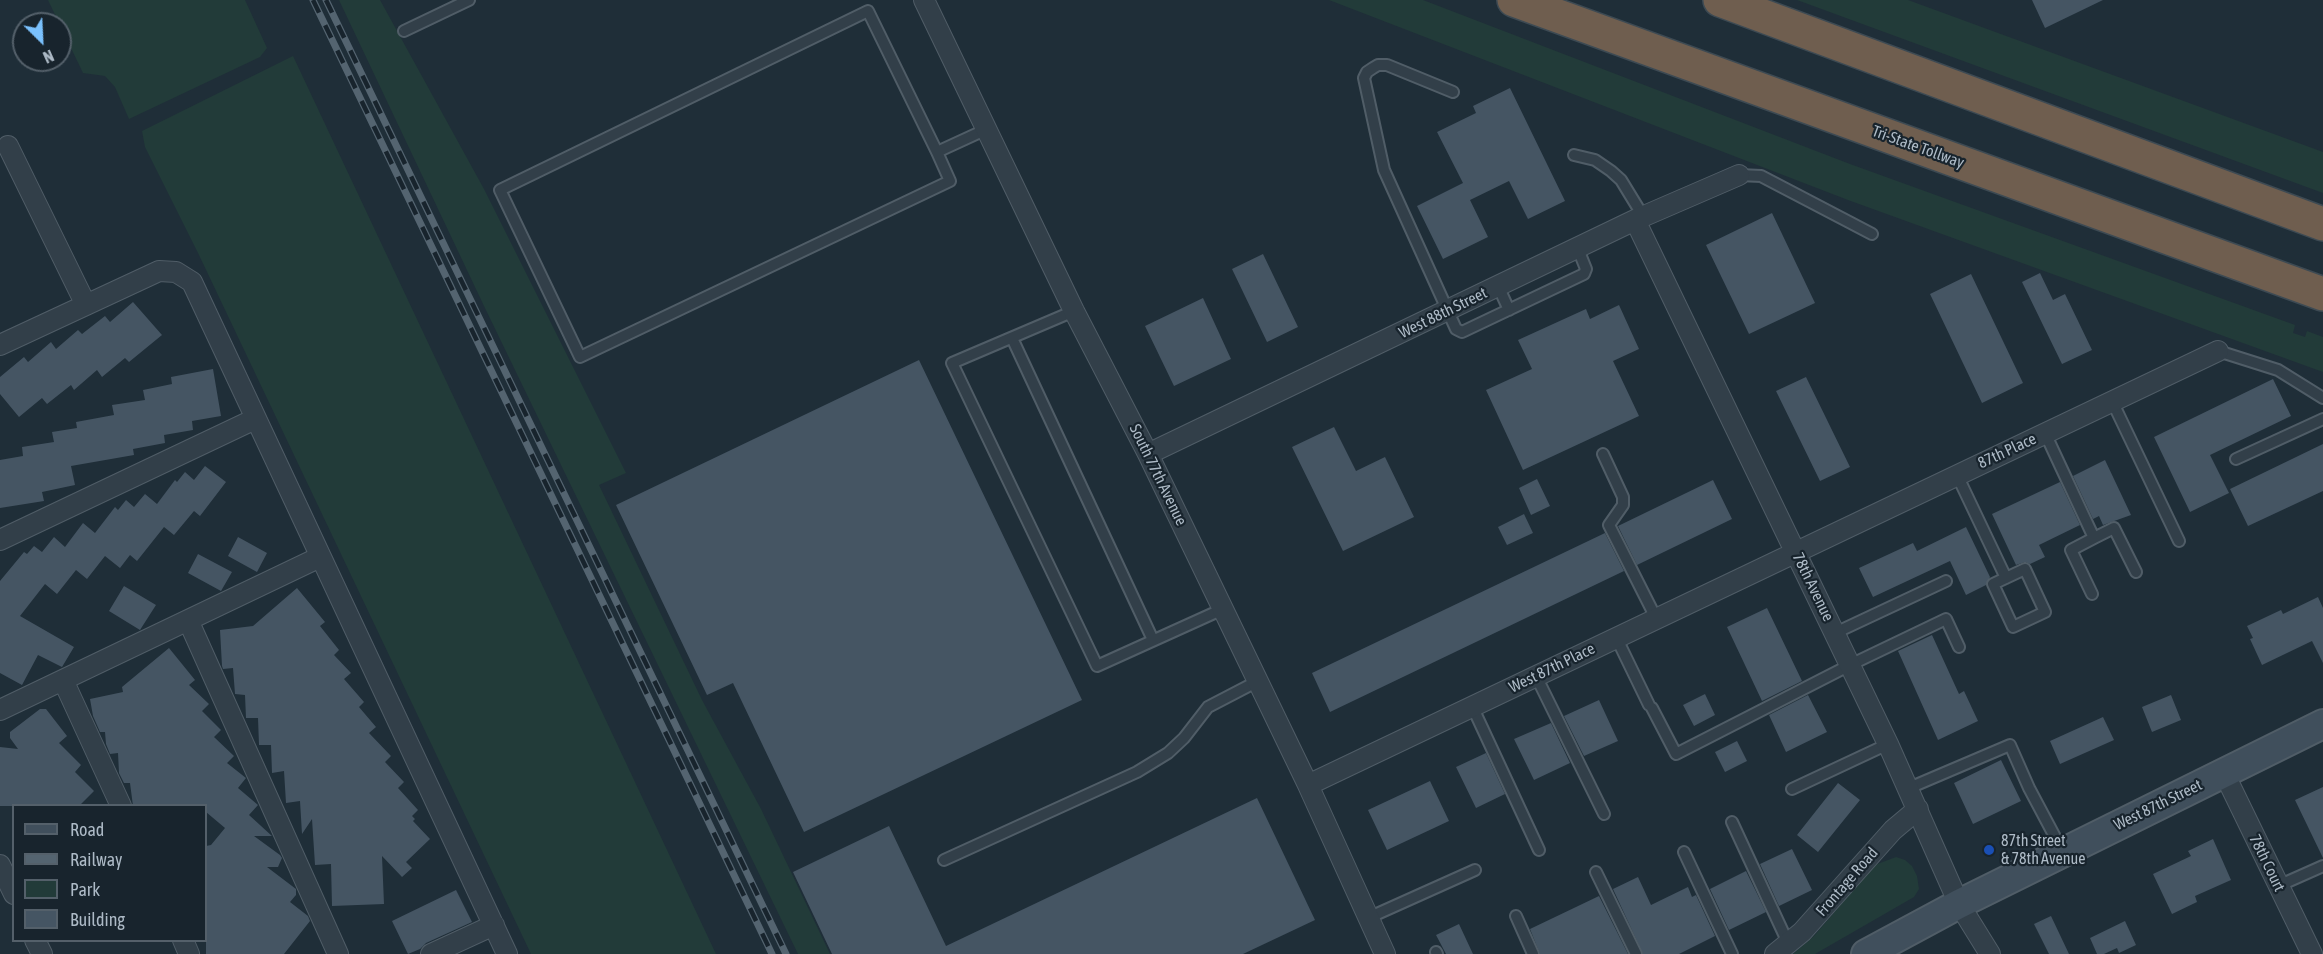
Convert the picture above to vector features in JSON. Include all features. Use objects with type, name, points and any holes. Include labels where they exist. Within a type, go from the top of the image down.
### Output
[{"type":"highway","name":"Tri-State Tollway","points":[[1514,0],[2323,294]]},
{"type":"highway","points":[[1720,0],[2323,224]]},
{"type":"main road","name":"West 87th Street","points":[[1866,954],[1959,904],[2323,724]]},
{"type":"street","name":"South 77th Avenue","points":[[924,0],[1074,311],[1148,454],[1258,681],[1385,954]]},
{"type":"street","points":[[8,146],[86,305]]},
{"type":"street","name":"West 88th Street","points":[[1148,454],[1639,218],[1739,175]]},
{"type":"street","name":"78th Avenue","points":[[1639,218],[1888,744],[1959,904],[1990,954]]},
{"type":"street","points":[[0,345],[159,271],[176,272],[192,282],[507,954]]},
{"type":"street","name":"87th Place","points":[[1795,551],[2218,351]]},
{"type":"street","points":[[0,540],[255,419]]},
{"type":"street","name":"West 87th Place","points":[[1308,785],[1795,551]]},
{"type":"street","points":[[0,710],[320,557]]},
{"type":"street","points":[[188,620],[338,954]]},
{"type":"street","points":[[63,680],[120,804]]},
{"type":"street","name":"78th Court","points":[[2224,772],[2312,954]]},
{"type":"street","name":"Frontage Road","points":[[1782,949],[1824,909],[1893,830],[1918,809]]},
{"type":"street","points":[[0,865],[12,890]]},
{"type":"street","points":[[431,954],[494,925]]},
{"type":"lane","points":[[404,31],[469,0]]},
{"type":"lane","points":[[868,10],[937,152],[950,180],[580,357],[500,190],[868,10]]},
{"type":"lane","points":[[1453,92],[1386,65],[1366,72],[1364,78],[1384,170],[1456,329],[1462,332],[1584,274],[1586,269],[1578,249]]},
{"type":"lane","points":[[937,152],[987,129]]},
{"type":"lane","points":[[1574,155],[1595,160],[1622,180],[1639,218]]},
{"type":"lane","points":[[1739,175],[1761,176],[1872,234]]},
{"type":"lane","points":[[1498,286],[1509,310]]},
{"type":"lane","points":[[1074,311],[952,363],[1097,666],[1223,609]]},
{"type":"lane","points":[[1012,338],[1154,640]]},
{"type":"lane","points":[[2218,351],[2278,370],[2323,398]]},
{"type":"lane","points":[[2112,401],[2179,541]]},
{"type":"lane","points":[[2236,459],[2323,419]]},
{"type":"lane","points":[[2045,433],[2094,538]]},
{"type":"lane","points":[[1603,454],[1623,497],[1623,505],[1609,525],[1656,618]]},
{"type":"lane","points":[[1957,475],[2006,578]]},
{"type":"lane","points":[[2092,594],[2071,550],[2094,538],[2115,528],[2136,572]]},
{"type":"lane","points":[[2025,569],[2045,612],[2013,627],[1993,584],[2006,578],[2025,569]]},
{"type":"lane","points":[[1835,633],[1946,580]]},
{"type":"lane","points":[[1616,637],[1676,754],[1946,619],[1959,647]]},
{"type":"lane","points":[[1536,676],[1604,814]]},
{"type":"lane","points":[[944,860],[1137,772],[1168,753],[1184,738],[1208,707],[1258,681]]},
{"type":"lane","points":[[1472,706],[1539,850]]},
{"type":"lane","points":[[1792,789],[1888,744]]},
{"type":"lane","points":[[1908,788],[2010,745],[2029,788],[2063,852]]},
{"type":"lane","points":[[1732,822],[1782,949]]},
{"type":"lane","points":[[1684,852],[1732,954]]},
{"type":"lane","points":[[2278,886],[2323,866]]},
{"type":"lane","points":[[1368,918],[1475,870]]},
{"type":"lane","points":[[1596,872],[1636,954]]},
{"type":"lane","points":[[1516,916],[1533,954]]},
{"type":"green space","points":[[48,0],[245,0],[267,48],[260,57],[129,119],[115,87],[105,76],[83,73],[72,50],[72,12],[54,12]]},
{"type":"green space","points":[[339,0],[380,0],[484,189],[626,473],[599,485],[702,700],[761,809],[830,954],[798,954],[484,306]]},
{"type":"green space","points":[[1329,0],[1423,0],[1850,164],[2295,325],[2293,333],[2305,337],[2307,331],[2323,337],[2323,372],[1848,200]]},
{"type":"green space","points":[[1797,0],[1908,0],[2323,152],[2323,193]]},
{"type":"green space","points":[[293,56],[716,954],[531,954],[199,255],[145,147],[142,131]]},
{"type":"green space","points":[[1896,857],[1912,866],[1917,876],[1919,889],[1914,897],[1815,954],[1793,954],[1814,936],[1875,865]]},
{"type":"building","points":[[2032,0],[2103,0],[2045,28]]},
{"type":"building","points":[[1510,88],[1565,201],[1528,219],[1509,181],[1470,200],[1488,237],[1443,259],[1417,206],[1463,183],[1437,132],[1476,113],[1473,106]]},
{"type":"building","points":[[1772,213],[1815,303],[1749,334],[1706,245]]},
{"type":"building","points":[[1263,254],[1298,327],[1267,342],[1232,269]]},
{"type":"building","points":[[2040,273],[2053,300],[2065,294],[2092,350],[2062,364],[2022,282]]},
{"type":"building","points":[[1971,274],[2023,383],[1982,403],[1930,294]]},
{"type":"building","points":[[1203,298],[1231,359],[1174,386],[1145,326]]},
{"type":"building","points":[[133,302],[162,335],[129,362],[125,358],[102,377],[97,370],[74,390],[71,385],[47,404],[42,398],[19,417],[0,394],[0,377],[24,357],[28,362],[51,342],[56,349],[78,330],[82,334],[105,316],[110,322]]},
{"type":"building","points":[[1619,305],[1639,349],[1613,361],[1639,416],[1523,470],[1486,390],[1532,369],[1518,340],[1586,309],[1590,319]]},
{"type":"building","points":[[919,360],[1082,700],[804,832],[733,683],[707,695],[616,505]]},
{"type":"building","points":[[213,369],[221,416],[192,421],[193,430],[164,435],[165,443],[133,449],[134,455],[71,466],[75,485],[42,492],[44,501],[0,508],[0,460],[23,456],[22,447],[54,442],[52,432],[77,428],[76,422],[114,415],[112,405],[145,400],[143,390],[172,384],[171,377]]},
{"type":"building","points":[[1806,377],[1850,467],[1820,481],[1776,391]]},
{"type":"building","points":[[2273,379],[2291,416],[2210,455],[2229,493],[2190,512],[2154,437]]},
{"type":"building","points":[[1334,427],[1356,471],[1385,457],[1414,517],[1343,551],[1292,447]]},
{"type":"building","points":[[2323,444],[2323,491],[2248,526],[2230,489]]},
{"type":"building","points":[[2105,460],[2131,515],[2103,525],[2099,516],[2093,519],[2073,476]]},
{"type":"building","points":[[205,466],[226,482],[200,516],[194,511],[174,535],[164,527],[137,561],[130,555],[120,568],[105,556],[87,579],[76,570],[57,594],[45,584],[20,616],[74,647],[62,667],[38,655],[22,685],[0,673],[0,581],[24,552],[27,554],[34,546],[42,552],[54,537],[65,547],[83,523],[95,533],[115,507],[118,510],[126,500],[134,507],[145,494],[157,504],[175,480],[177,482],[185,472],[194,480]]},
{"type":"building","points":[[1537,479],[1550,506],[1531,515],[1519,488]]},
{"type":"building","points":[[1713,480],[1732,519],[1637,565],[1618,526]]},
{"type":"building","points":[[2060,482],[2080,525],[2039,545],[2045,557],[2030,564],[2025,562],[2016,565],[1992,514]]},
{"type":"building","points":[[1524,514],[1533,533],[1507,545],[1498,527]]},
{"type":"building","points":[[1966,527],[1990,577],[1986,585],[1966,595],[1950,561],[1873,597],[1859,568],[1913,543],[1917,551]]},
{"type":"building","points":[[1605,533],[1624,571],[1330,712],[1312,673]]},
{"type":"building","points":[[238,537],[267,553],[257,572],[228,556]]},
{"type":"building","points":[[198,554],[232,572],[221,591],[188,573]]},
{"type":"building","points":[[124,586],[156,605],[140,630],[109,611]]},
{"type":"building","points":[[297,588],[325,622],[320,626],[339,650],[334,655],[351,673],[344,679],[364,702],[359,707],[376,727],[369,733],[391,756],[385,762],[404,782],[398,788],[418,810],[412,816],[415,819],[413,821],[430,839],[406,862],[412,868],[402,877],[382,856],[384,904],[332,906],[331,864],[315,865],[312,819],[302,834],[300,801],[286,803],[284,771],[272,773],[271,745],[259,745],[258,718],[246,718],[245,695],[235,694],[233,668],[223,669],[222,666],[220,630],[253,626]]},
{"type":"building","points":[[2318,597],[2323,608],[2323,663],[2312,641],[2262,665],[2250,639],[2253,638],[2247,626],[2281,610],[2283,614]]},
{"type":"building","points":[[1767,608],[1802,681],[1762,701],[1727,627]]},
{"type":"building","points":[[1932,635],[1959,694],[1964,691],[1978,721],[1938,740],[1898,651]]},
{"type":"building","points":[[169,648],[195,680],[189,685],[209,704],[202,711],[221,730],[214,737],[234,756],[227,763],[246,778],[238,788],[258,805],[249,815],[272,836],[254,836],[282,858],[278,867],[267,867],[296,889],[296,895],[290,902],[308,916],[310,921],[284,954],[206,954],[207,846],[211,845],[225,828],[207,813],[207,804],[133,804],[130,783],[124,783],[119,773],[118,753],[110,754],[105,732],[100,732],[93,716],[90,699],[123,692],[122,687]]},
{"type":"building","points":[[1705,694],[1715,715],[1694,726],[1683,705]]},
{"type":"building","points":[[1808,695],[1827,732],[1786,752],[1769,715]]},
{"type":"building","points":[[2171,695],[2181,720],[2152,732],[2142,707]]},
{"type":"building","points":[[1599,700],[1618,741],[1584,756],[1564,716]]},
{"type":"building","points":[[40,709],[46,709],[67,736],[59,743],[81,765],[75,772],[94,791],[81,804],[0,806],[0,747],[18,749],[10,738],[10,732]]},
{"type":"building","points":[[2103,717],[2114,740],[2060,764],[2050,741]]},
{"type":"building","points":[[1551,723],[1570,763],[1534,780],[1514,739]]},
{"type":"building","points":[[1737,741],[1747,761],[1725,772],[1715,752]]},
{"type":"building","points":[[1486,753],[1505,794],[1476,808],[1456,767]]},
{"type":"building","points":[[2001,760],[2021,801],[1973,824],[1954,783]]},
{"type":"building","points":[[1430,781],[1449,821],[1387,850],[1368,810]]},
{"type":"building","points":[[1838,783],[1860,800],[1818,852],[1797,835]]},
{"type":"building","points":[[2323,787],[2323,858],[2295,800]]},
{"type":"building","points":[[1257,798],[1315,920],[1243,954],[832,954],[793,872],[889,826],[946,946]]},
{"type":"building","points":[[2213,839],[2231,880],[2195,896],[2197,902],[2172,914],[2153,874],[2191,856],[2188,851]]},
{"type":"building","points":[[1792,849],[1812,890],[1779,906],[1760,864]]},
{"type":"building","points":[[1746,871],[1766,912],[1729,930],[1710,889]]},
{"type":"building","points":[[1638,877],[1651,905],[1688,887],[1692,897],[1696,895],[1715,936],[1679,954],[1643,954],[1613,889]]},
{"type":"building","points":[[456,890],[472,922],[408,954],[392,921]]},
{"type":"building","points":[[1599,896],[1628,954],[1540,954],[1530,929]]},
{"type":"building","points":[[2051,916],[2069,954],[2049,954],[2034,924]]},
{"type":"building","points":[[2125,921],[2136,945],[2119,953],[2117,948],[2104,954],[2097,954],[2090,938]]},
{"type":"building","points":[[1459,924],[1473,954],[1446,954],[1436,935]]},
{"type":"railway","points":[[313,0],[772,954]]},
{"type":"railway","points":[[326,0],[786,954]]},
{"type":"place","name":"87th Street & 78th Avenue","points":[[1989,850]]}]
